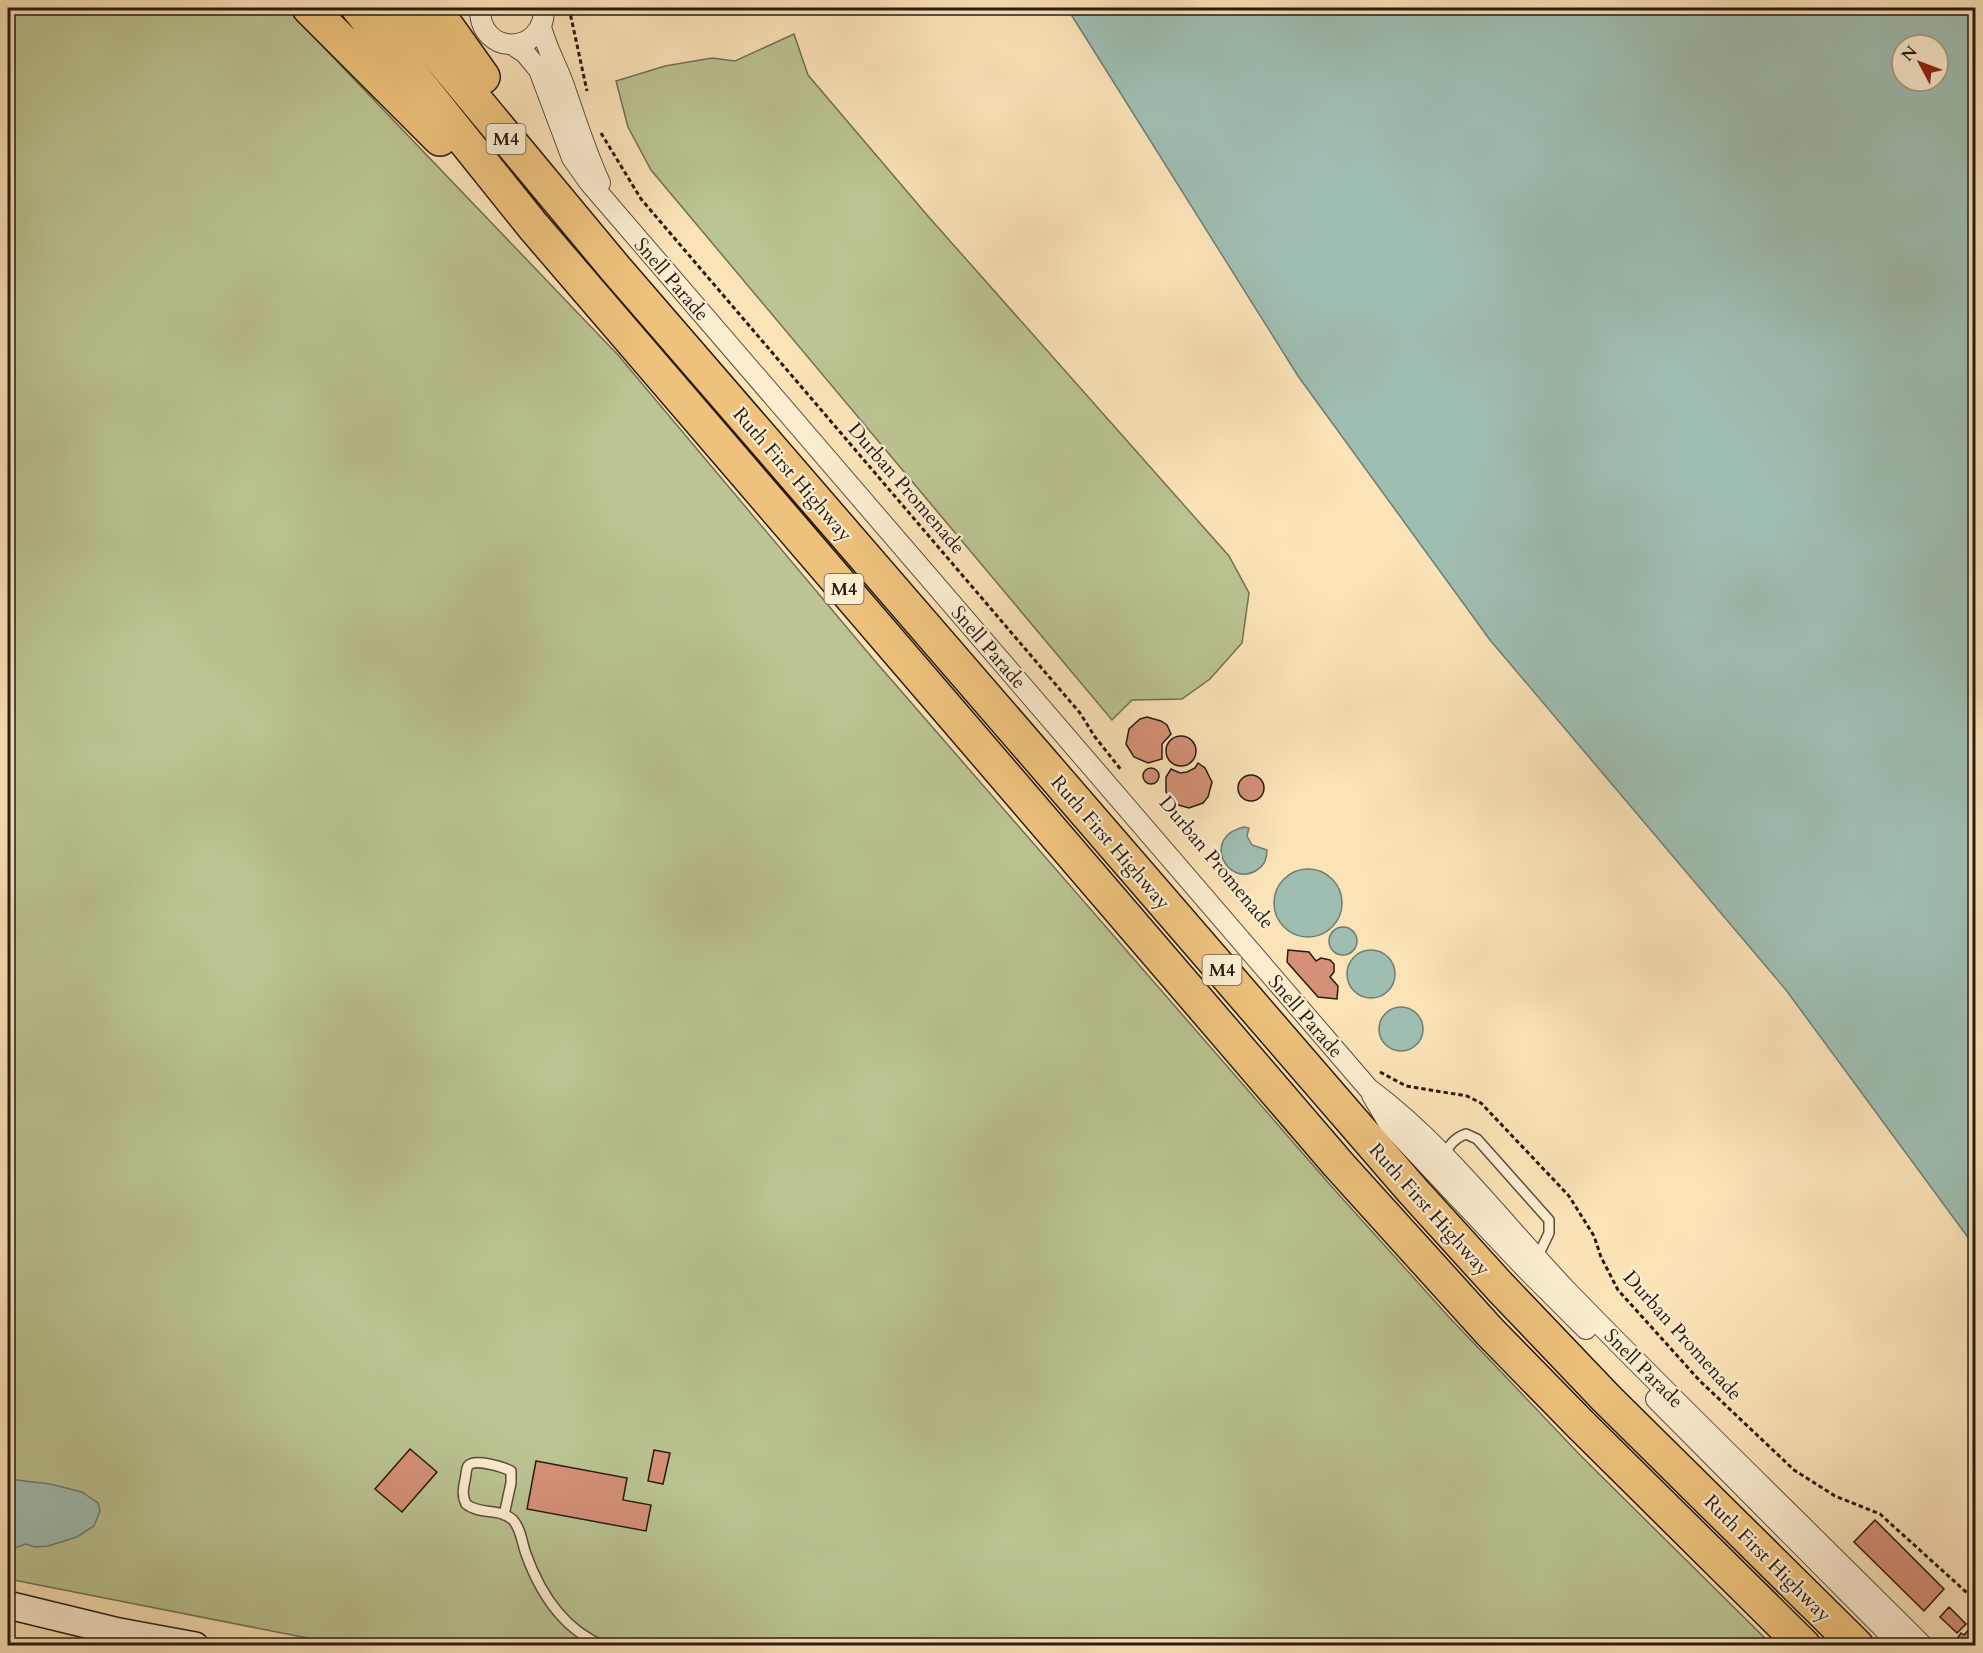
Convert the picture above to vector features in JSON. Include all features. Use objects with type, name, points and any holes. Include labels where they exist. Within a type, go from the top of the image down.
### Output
[{"type":"highway","points":[[309,8],[512,211],[533,226]]},
{"type":"highway","name":"Ruth First Highway","points":[[358,8],[533,226],[1338,1164],[1499,1340],[1804,1646]]},
{"type":"highway","name":"Ruth First Highway","points":[[399,8],[615,268],[1420,1199],[1606,1398],[1857,1646]]},
{"type":"highway","points":[[434,8],[596,228],[615,268]]},
{"type":"main road","points":[[8,1605],[118,1632],[195,1646]]},
{"type":"street","name":"Snell Parade","points":[[480,8],[484,28],[491,38],[513,45],[525,53],[539,70],[572,158],[589,182],[1368,1088],[1389,1124],[1535,1277],[1901,1646]]},
{"type":"street","name":"Snell Parade","points":[[542,17],[547,48],[562,82],[585,152],[610,207]]},
{"type":"street","points":[[513,45],[534,36],[542,17]]},
{"type":"street","name":"Snell Parade","points":[[1368,1088],[1399,1112],[1443,1155],[1537,1259],[1923,1646]]},
{"type":"lane","points":[[1436,1174],[1443,1155],[1455,1140],[1466,1134],[1471,1135],[1546,1214],[1550,1233],[1537,1259]]},
{"type":"lane","points":[[504,1515],[511,1483],[511,1471],[490,1464],[474,1462],[470,1464],[467,1467],[463,1491],[466,1504],[478,1510],[504,1515],[514,1521],[535,1577],[547,1599],[561,1616],[581,1633],[604,1646]]},
{"type":"path","points":[[569,8],[588,97]]},
{"type":"path","name":"Durban Promenade","points":[[599,129],[641,200],[1080,713],[1095,738],[1129,779]]},
{"type":"path","name":"Durban Promenade","points":[[1377,1070],[1406,1086],[1467,1096],[1480,1103],[1569,1196],[1594,1236],[1618,1290],[1700,1381],[1794,1470],[1835,1496],[1880,1514],[1976,1601]]},
{"type":"green space","points":[[8,8],[286,8],[618,355],[875,661],[1332,1187],[1449,1317],[1581,1456],[1772,1645],[348,1646],[8,1579]]},
{"type":"green space","points":[[794,34],[808,75],[927,215],[1229,556],[1249,593],[1242,643],[1210,679],[1182,699],[1132,700],[1112,720],[651,170],[628,127],[616,81],[665,66],[712,58],[735,61]]},
{"type":"shaded area","points":[[1067,8],[1975,8],[1975,1247],[1786,990],[1490,640],[1298,376]]},
{"type":"shaded area","points":[[1244,827],[1249,828],[1247,836],[1252,845],[1267,850],[1262,866],[1246,874],[1237,873],[1229,867],[1223,859],[1221,850],[1223,841],[1231,832]]},
{"type":"shaded area","points":[[1308,869],[1321,872],[1332,879],[1339,890],[1342,903],[1339,916],[1332,927],[1321,934],[1308,937],[1295,934],[1284,927],[1277,916],[1274,903],[1277,890],[1284,879],[1295,872]]},
{"type":"shaded area","points":[[1343,927],[1353,931],[1357,941],[1353,951],[1343,955],[1333,951],[1329,941],[1333,931]]},
{"type":"shaded area","points":[[1366,950],[1376,950],[1388,957],[1395,969],[1395,979],[1388,991],[1376,998],[1366,998],[1351,987],[1347,979],[1347,969],[1358,954]]},
{"type":"shaded area","points":[[1401,1007],[1416,1014],[1423,1029],[1416,1044],[1401,1051],[1386,1044],[1379,1029],[1386,1014]]},
{"type":"shaded area","points":[[8,1479],[50,1484],[82,1492],[98,1503],[100,1511],[94,1526],[77,1537],[48,1546],[35,1547],[26,1544],[8,1550]]},
{"type":"building","points":[[1147,717],[1167,725],[1171,734],[1162,744],[1162,759],[1148,763],[1134,757],[1126,744],[1129,729],[1140,719]]},
{"type":"building","points":[[1181,736],[1192,740],[1196,751],[1192,762],[1181,766],[1170,762],[1166,751],[1170,740]]},
{"type":"building","points":[[1198,763],[1205,768],[1212,782],[1208,797],[1203,803],[1189,808],[1175,804],[1166,792],[1166,777],[1171,769],[1180,773],[1187,772],[1195,768]]},
{"type":"building","points":[[1151,768],[1157,770],[1159,776],[1157,782],[1151,784],[1145,782],[1143,776],[1145,770]]},
{"type":"building","points":[[1251,775],[1260,779],[1264,788],[1260,797],[1251,801],[1242,797],[1238,788],[1242,779]]},
{"type":"building","points":[[1288,950],[1309,952],[1316,961],[1321,958],[1330,960],[1334,964],[1334,972],[1330,977],[1338,986],[1337,999],[1318,997],[1287,962]]},
{"type":"building","points":[[410,1449],[437,1472],[402,1512],[375,1489]]},
{"type":"building","points":[[654,1450],[670,1453],[663,1484],[648,1481]]},
{"type":"building","points":[[536,1461],[627,1478],[623,1500],[651,1505],[646,1531],[527,1509]]},
{"type":"building","points":[[1875,1520],[1944,1589],[1924,1611],[1854,1542]]},
{"type":"building","points":[[1949,1607],[1966,1624],[1957,1633],[1940,1617]]},
{"type":"building","points":[[1975,1613],[1976,1646],[1952,1646],[1961,1633],[1964,1635],[1971,1627],[1968,1624]]}]
